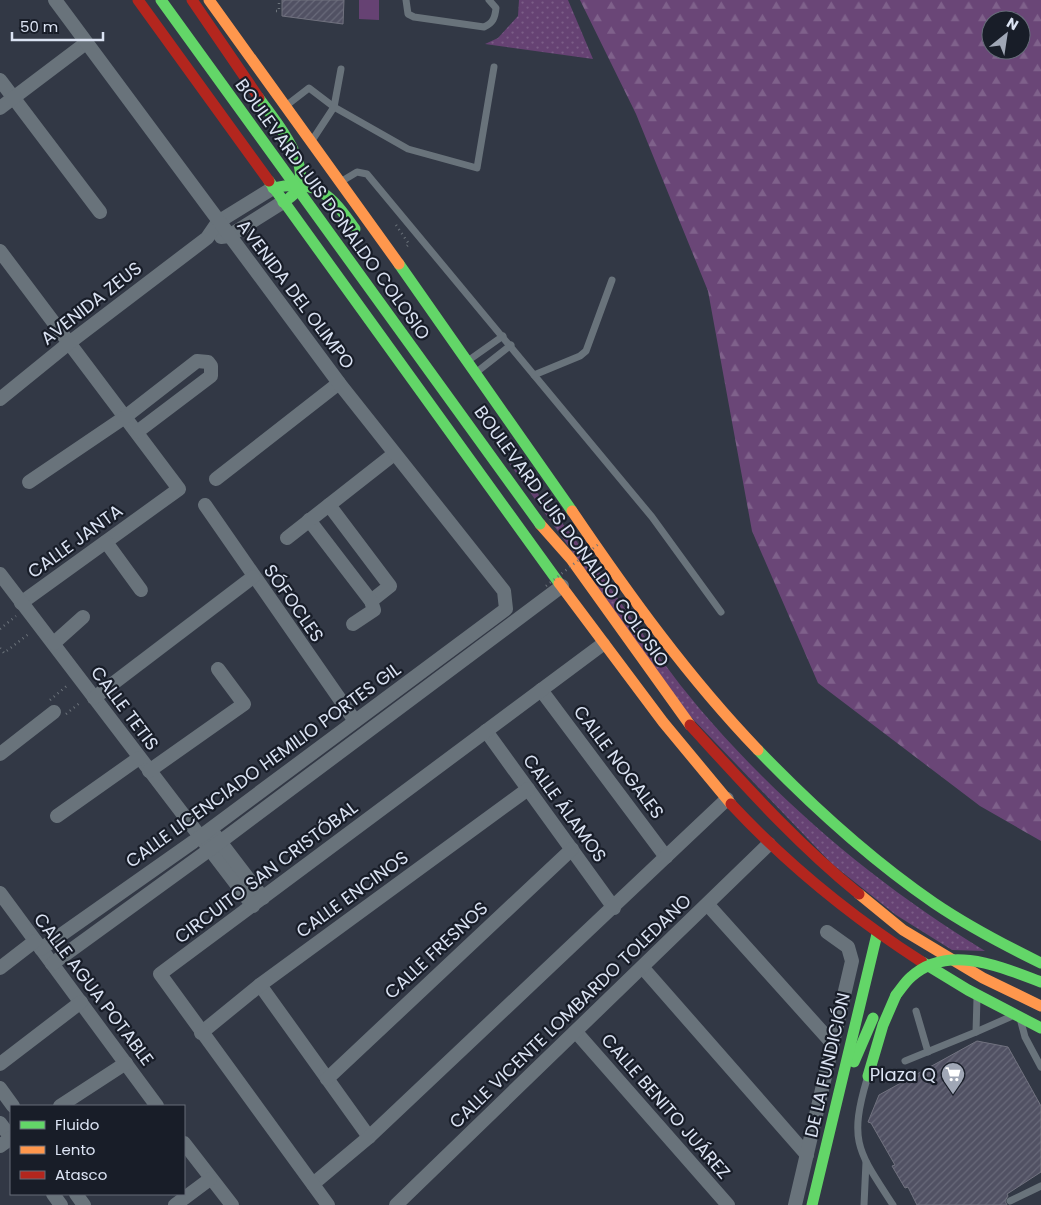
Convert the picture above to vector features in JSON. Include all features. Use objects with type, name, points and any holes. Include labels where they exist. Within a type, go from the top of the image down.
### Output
[{"type":"main road","points":[[138,0],[603,644],[681,746],[727,799],[769,844],[877,934],[1017,1016],[1041,1028]]},
{"type":"main road","name":"BOULEVARD LUIS DONALDO COLOSIO","points":[[161,0],[540,524],[571,560],[688,723],[776,820],[827,868],[903,930],[983,978],[1041,1006]]},
{"type":"main road","points":[[192,0],[297,157],[300,170],[298,183],[292,197],[283,202]]},
{"type":"main road","name":"BOULEVARD LUIS DONALDO COLOSIO","points":[[209,0],[340,182],[664,642],[745,738],[837,827],[934,903],[1007,948],[1041,962]]},
{"type":"main road","points":[[239,141],[259,135],[272,117]]},
{"type":"main road","points":[[273,188],[298,183],[313,187],[329,196],[361,238]]},
{"type":"main road","points":[[314,244],[318,233],[326,224],[347,218]]},
{"type":"main road","points":[[438,340],[457,349]]},
{"type":"main road","name":"DE LA FUNDICIÓN","points":[[812,1205],[877,934]]},
{"type":"main road","points":[[822,1205],[854,1062],[878,1010],[896,995],[910,977],[921,968],[939,961],[958,959],[981,960],[1041,982]]},
{"type":"main road","points":[[868,1076],[883,1025],[896,995]]},
{"type":"street","name":"AVENIDA DEL OLIMPO","points":[[55,0],[339,383],[504,591],[506,609]]},
{"type":"street","points":[[0,108],[86,43]]},
{"type":"street","points":[[0,80],[100,212]]},
{"type":"street","name":"AVENIDA ZEUS","points":[[0,400],[69,343],[207,238],[218,222],[273,188]]},
{"type":"street","points":[[207,238],[229,236],[283,202]]},
{"type":"street","points":[[0,251],[125,417],[137,432],[211,376],[211,366],[208,362],[197,361],[125,417],[29,482]]},
{"type":"street","points":[[216,479],[339,383]]},
{"type":"street","name":"CALLE JANTA","points":[[0,574],[23,606],[179,489],[137,432]]},
{"type":"street","points":[[287,538],[394,454]]},
{"type":"street","name":"SÓFOCLES","points":[[205,505],[253,577],[355,721]]},
{"type":"street","points":[[329,505],[390,586],[353,624]]},
{"type":"street","points":[[309,520],[372,605]]},
{"type":"street","points":[[106,542],[141,590]]},
{"type":"street","points":[[92,696],[253,577]]},
{"type":"street","points":[[52,964],[215,846],[562,586]]},
{"type":"street","name":"CALLE TETIS","points":[[23,606],[54,643],[149,771],[205,833],[258,902]]},
{"type":"street","name":"CALLE LICENCIADO HEMILIO PORTES GIL","points":[[0,968],[38,945],[205,833],[506,609]]},
{"type":"street","points":[[54,643],[84,618]]},
{"type":"street","name":"CIRCUITO SAN CRISTÓBAL","points":[[328,1205],[201,1033],[160,974],[603,644]]},
{"type":"street","points":[[149,771],[244,704],[218,669]]},
{"type":"street","name":"CALLE NOGALES","points":[[541,690],[666,857]]},
{"type":"street","points":[[0,754],[54,712]]},
{"type":"street","name":"CALLE ÁLAMOS","points":[[486,731],[614,908]]},
{"type":"street","points":[[57,816],[139,758]]},
{"type":"street","name":"CALLE ENCINOS","points":[[201,1033],[260,985],[528,789]]},
{"type":"street","points":[[313,1184],[369,1137],[614,908],[727,799]]},
{"type":"street","name":"CALLE VICENTE LOMBARDO TOLEDANO","points":[[396,1205],[769,844]]},
{"type":"street","name":"CALLE FRESNOS","points":[[326,1079],[572,849]]},
{"type":"street","name":"CALLE AGUA POTABLE","points":[[0,893],[156,1105]]},
{"type":"street","points":[[708,905],[833,1044]]},
{"type":"street","points":[[795,1205],[852,960],[848,947],[827,932]]},
{"type":"street","points":[[643,968],[807,1154]]},
{"type":"street","points":[[260,985],[369,1137]]},
{"type":"street","points":[[0,1064],[81,1002]]},
{"type":"street","name":"CALLE BENITO JUÁREZ","points":[[576,1032],[728,1205]]},
{"type":"street","points":[[62,1105],[126,1063]]},
{"type":"street","points":[[0,1088],[12,1105]]},
{"type":"street","points":[[0,1123],[10,1137]]},
{"type":"street","points":[[185,1144],[232,1205]]},
{"type":"street","points":[[175,1205],[210,1179]]},
{"type":"lane","points":[[406,0],[408,14],[414,18],[484,27],[490,24],[496,17],[496,8],[489,0]]},
{"type":"lane","points":[[285,106],[309,88],[334,107],[408,149],[478,168],[494,67]]},
{"type":"lane","points":[[311,142],[334,107],[341,68]]},
{"type":"lane","points":[[340,182],[357,172],[367,174],[652,516],[721,612]]},
{"type":"lane","points":[[534,375],[580,356],[586,351],[612,280]]},
{"type":"lane","points":[[466,362],[503,336]]},
{"type":"lane","points":[[474,374],[510,346]]},
{"type":"lane","points":[[976,1032],[977,993]]},
{"type":"lane","points":[[916,1011],[928,1052]]},
{"type":"lane","points":[[905,1061],[1017,1016],[1025,1037],[1041,1067]]},
{"type":"lane","points":[[868,1076],[856,1126],[858,1144],[866,1162],[893,1205]]},
{"type":"lane","points":[[864,1205],[866,1162]]},
{"type":"lane","points":[[1010,1201],[1041,1186]]},
{"type":"path","points":[[276,11],[279,11],[279,0]]},
{"type":"path","points":[[394,223],[409,244]]},
{"type":"path","points":[[546,586],[600,543]]},
{"type":"path","points":[[0,629],[23,606]]},
{"type":"path","points":[[0,648],[4,652],[39,626]]},
{"type":"path","points":[[78,677],[47,703],[59,720],[92,696]]},
{"type":"shaded area","points":[[359,0],[379,0],[379,20],[359,19]]},
{"type":"shaded area","points":[[519,0],[568,0],[593,59],[485,44],[498,38],[518,16]]},
{"type":"shaded area","points":[[507,460],[574,538],[699,708],[763,777],[797,810],[869,871],[945,926],[985,951],[952,950],[896,915],[832,864],[689,715]]},
{"type":"green space","points":[[580,0],[1041,0],[1041,841],[980,806],[818,683],[752,531],[708,291],[636,114]]},
{"type":"building","points":[[282,0],[344,0],[343,24],[282,16]]},
{"type":"building","points":[[977,1041],[1008,1047],[1041,1106],[1041,1172],[1007,1194],[1008,1196],[1005,1201],[1007,1205],[917,1205],[908,1187],[905,1188],[892,1166],[895,1165],[871,1123],[868,1122],[879,1095]]},
{"type":"traffic: fast","points":[[161,0],[540,524]]},
{"type":"traffic: fast","points":[[259,98],[286,136],[299,166],[300,180],[295,192],[283,202]]},
{"type":"traffic: fast","points":[[269,181],[559,583]]},
{"type":"traffic: fast","points":[[273,188],[301,185],[322,192],[330,198],[355,229]]},
{"type":"traffic: fast","points":[[399,264],[572,511]]},
{"type":"traffic: fast","points":[[758,750],[842,831],[910,886],[973,927],[1041,963]]},
{"type":"traffic: fast","points":[[812,1205],[877,934]]},
{"type":"traffic: fast","points":[[896,995],[909,979],[926,967],[941,961],[975,961],[1009,970],[1041,982]]},
{"type":"traffic: fast","points":[[922,962],[968,990],[1041,1028]]},
{"type":"traffic: fast","points":[[868,1076],[883,1025],[896,995]]},
{"type":"traffic: fast","points":[[854,1062],[873,1018]]},
{"type":"traffic: slow","points":[[209,0],[399,264]]},
{"type":"traffic: slow","points":[[572,511],[660,635],[707,694],[758,750]]},
{"type":"traffic: slow","points":[[540,524],[571,559],[690,725]]},
{"type":"traffic: slow","points":[[559,583],[663,722],[731,804]]},
{"type":"traffic: slow","points":[[859,894],[903,930],[983,978],[1041,1006]]},
{"type":"traffic: jam","points":[[138,0],[269,181]]},
{"type":"traffic: jam","points":[[192,0],[259,98]]},
{"type":"traffic: jam","points":[[690,725],[792,834],[859,894]]},
{"type":"traffic: jam","points":[[731,804],[775,848],[822,889],[871,927],[922,962]]},
{"type":"place","name":"Plaza Q","points":[[953,1095]]}]
